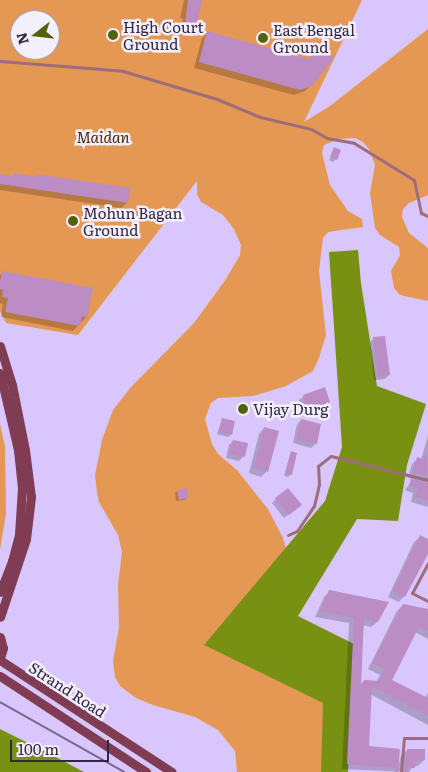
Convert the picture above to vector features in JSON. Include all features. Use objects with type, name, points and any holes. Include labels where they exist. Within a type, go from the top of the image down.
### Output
[{"type":"main road","points":[[0,346],[12,385],[26,450],[31,497],[26,539],[0,617]]},
{"type":"main road","points":[[0,372],[18,450],[22,488],[19,535],[12,561],[0,592]]},
{"type":"main road","points":[[0,637],[3,648],[0,659]]},
{"type":"main road","name":"Strand Road","points":[[0,659],[172,772]]},
{"type":"main road","name":"Strand Road","points":[[0,676],[146,772]]},
{"type":"lane","points":[[0,60],[123,71],[217,99],[260,117],[311,129],[327,138],[354,143],[414,180],[421,213],[428,216]]},
{"type":"lane","points":[[288,535],[297,531],[314,506],[319,484],[318,466],[331,456],[428,480]]},
{"type":"lane","points":[[428,562],[412,593],[428,601]]},
{"type":"lane","points":[[401,772],[404,738],[428,738]]},
{"type":"green space","name":"Maidan","points":[[0,0],[362,0],[304,122],[330,106],[428,29],[428,195],[409,203],[403,209],[402,217],[409,233],[428,248],[428,301],[400,295],[394,288],[391,271],[400,255],[399,247],[380,235],[375,228],[370,193],[375,165],[369,149],[363,142],[355,138],[339,139],[324,145],[322,153],[330,185],[348,211],[362,219],[363,227],[328,232],[323,238],[319,271],[326,335],[319,358],[313,371],[286,386],[253,396],[218,398],[211,403],[205,419],[212,444],[218,454],[237,470],[268,509],[283,538],[290,562],[282,604],[313,637],[337,772],[237,772],[235,751],[218,730],[195,717],[136,698],[120,686],[115,677],[113,661],[119,628],[118,585],[122,552],[118,535],[99,502],[97,493],[95,475],[102,440],[113,410],[131,387],[194,323],[226,279],[240,255],[241,245],[234,229],[223,215],[201,202],[197,194],[197,181],[78,335],[6,323],[0,311]]},
{"type":"green space","points":[[0,424],[5,446],[6,513],[0,550]]},
{"type":"shaded area","points":[[358,250],[361,283],[377,386],[426,404],[407,465],[398,521],[357,519],[298,616],[354,644],[348,772],[321,772],[323,703],[204,645],[325,501],[342,447],[329,252]]},
{"type":"shaded area","points":[[0,729],[48,753],[84,772],[0,772]]},
{"type":"building","points":[[188,0],[202,0],[196,26],[185,24]]},
{"type":"building","points":[[207,31],[309,59],[321,45],[334,58],[312,86],[300,90],[199,62]]},
{"type":"building","points":[[334,147],[341,150],[337,160],[330,157]]},
{"type":"building","points":[[14,173],[36,177],[36,174],[130,188],[128,203],[0,184],[0,174],[14,176]]},
{"type":"building","points":[[2,271],[93,288],[87,318],[82,316],[80,326],[5,312],[8,298],[2,297],[3,290],[0,289]]},
{"type":"building","points":[[385,336],[390,375],[378,377],[373,337]]},
{"type":"building","points":[[325,387],[330,402],[308,410],[303,395]]},
{"type":"building","points":[[222,418],[235,421],[232,435],[219,432]]},
{"type":"building","points":[[301,419],[321,424],[317,444],[296,439]]},
{"type":"building","points":[[264,427],[279,431],[268,472],[254,468]]},
{"type":"building","points":[[233,440],[248,443],[245,457],[229,454]]},
{"type":"building","points":[[426,450],[428,476],[413,473],[417,457],[424,459]]},
{"type":"building","points":[[291,451],[297,453],[292,475],[285,473]]},
{"type":"building","points":[[411,479],[428,483],[428,500],[415,497],[418,488],[409,485]]},
{"type":"building","points":[[187,488],[188,498],[179,500],[177,490]]},
{"type":"building","points":[[288,488],[302,505],[289,515],[275,498]]},
{"type":"building","points":[[420,535],[428,539],[428,554],[405,597],[393,591]]},
{"type":"building","points":[[329,590],[389,602],[378,622],[364,619],[361,685],[364,680],[379,681],[384,669],[372,663],[403,604],[428,609],[428,631],[419,627],[392,680],[428,698],[428,716],[372,687],[369,746],[400,749],[398,772],[395,772],[395,768],[347,764],[354,618],[320,611]]},
{"type":"building","points":[[407,749],[425,749],[425,760],[415,761],[415,768],[408,768],[408,772],[404,772]]},
{"type":"railway","points":[[0,702],[124,772]]},
{"type":"place","name":"High Court Ground","points":[[113,35]]},
{"type":"place","name":"East Bengal Ground","points":[[263,38]]},
{"type":"place","name":"Mohun Bagan Ground","points":[[73,221]]},
{"type":"place","name":"Vijay Durg","points":[[243,409]]}]
